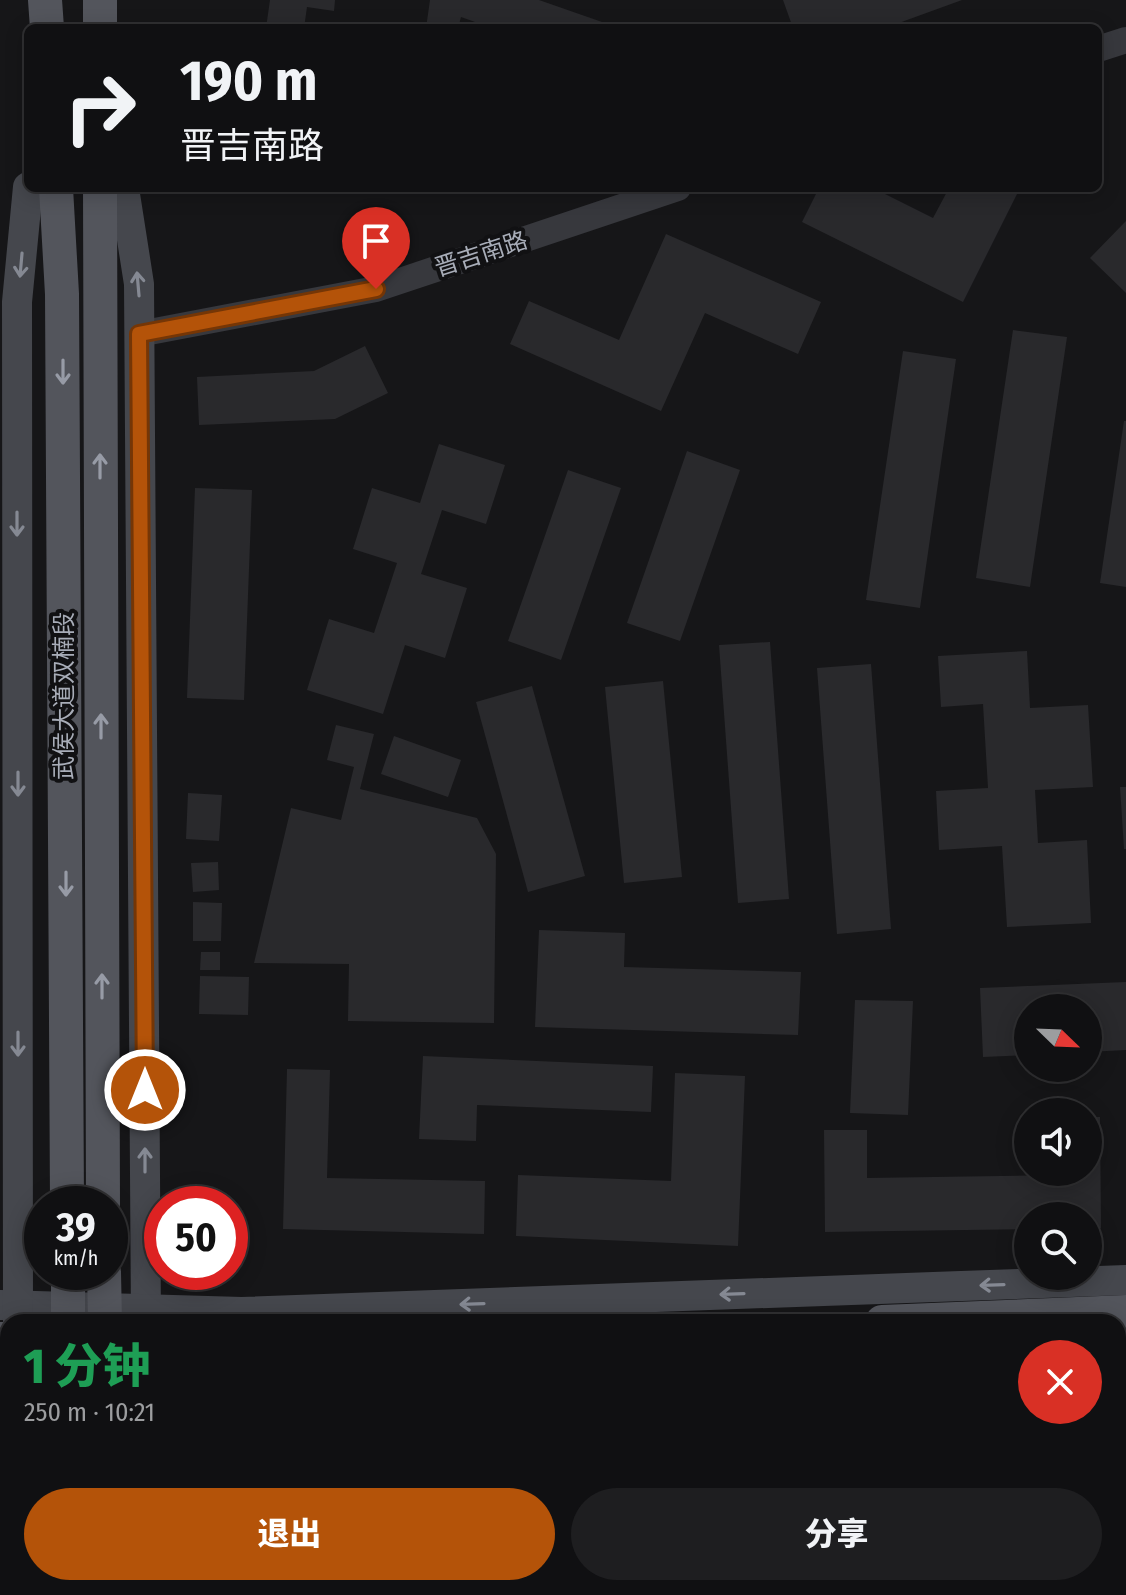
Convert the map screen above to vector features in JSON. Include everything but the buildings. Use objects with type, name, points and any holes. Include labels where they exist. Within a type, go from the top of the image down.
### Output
[{"type":"main road","points":[[100,0],[100,24]]},
{"type":"main road","points":[[28,192],[17,302],[12,1311],[92,1314]]},
{"type":"main road","name":"武侯大道双楠段","points":[[56,192],[62,294],[67,1186]]},
{"type":"main road","name":"武侯大道双楠段","points":[[100,192],[103,1186]]},
{"type":"main road","points":[[125,192],[139,284],[146,1314]]},
{"type":"main road","points":[[194,1314],[1126,1280]]},
{"type":"main road","points":[[68,1290],[68,1314]]},
{"type":"main road","points":[[104,1290],[105,1314]]},
{"type":"main road","points":[[1077,1314],[1126,1312]]},
{"type":"street","points":[[1102,48],[1126,40]]},
{"type":"street","name":"晋吉南路","points":[[139,334],[376,289],[666,192]]},
{"type":"route","points":[[145,1090],[139,334],[376,289]]}]
